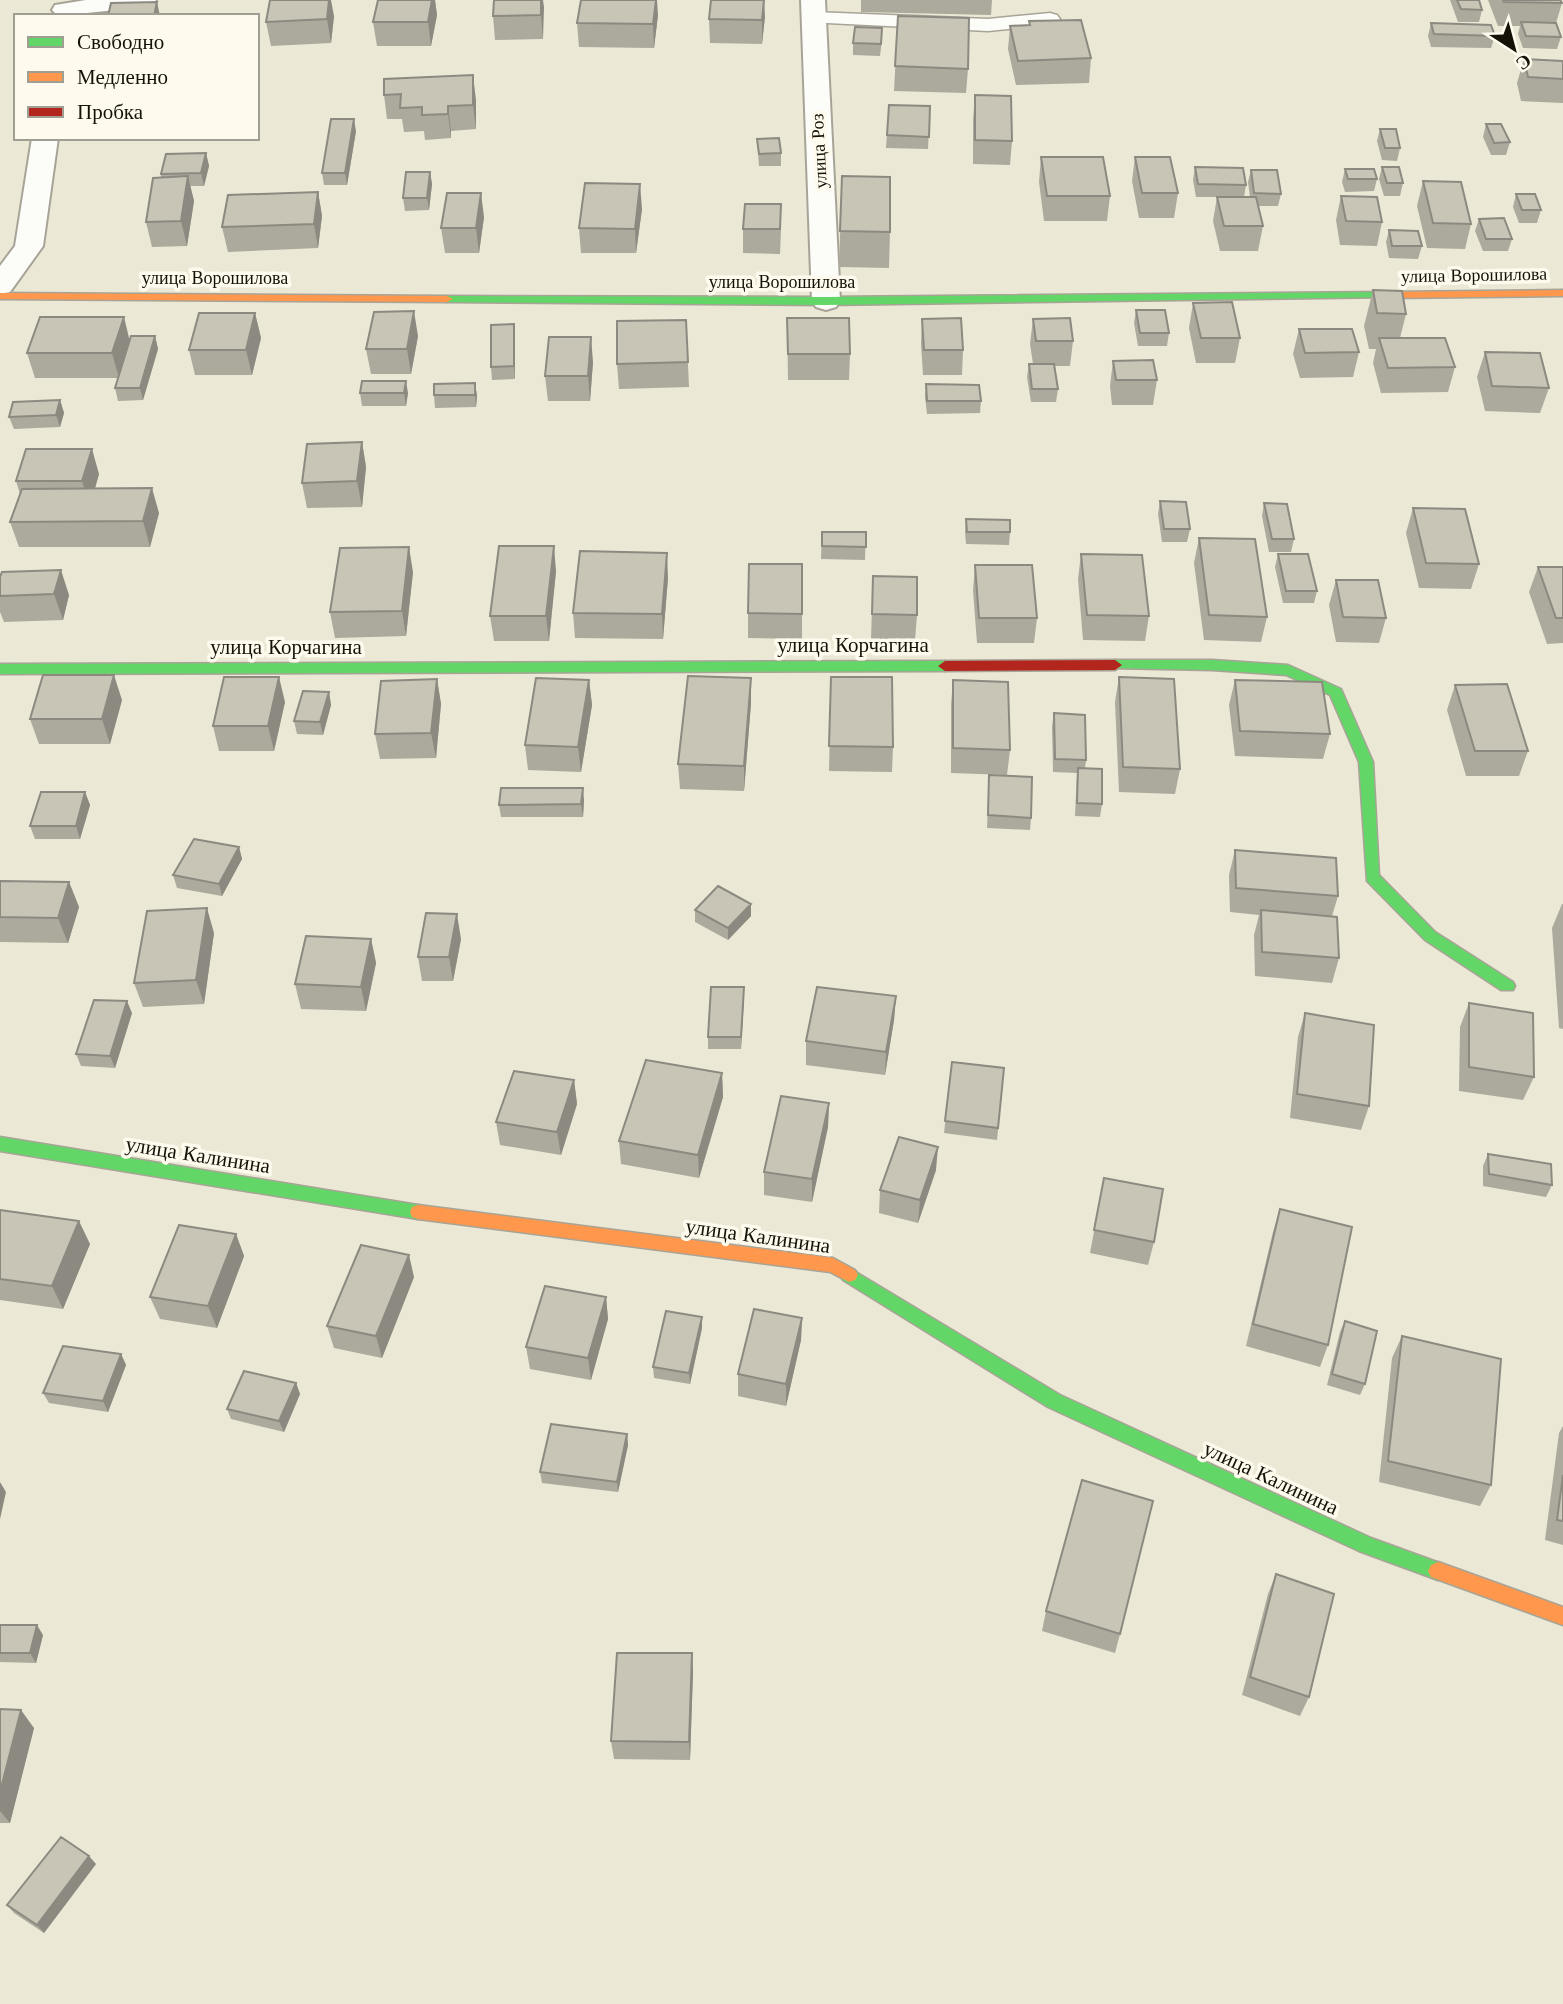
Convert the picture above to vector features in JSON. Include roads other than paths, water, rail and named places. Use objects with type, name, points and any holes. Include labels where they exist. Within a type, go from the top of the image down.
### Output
[{"type":"street","points":[[41,0],[64,13],[144,0]]},
{"type":"street","name":"улица Роз","points":[[813,9],[826,301]]},
{"type":"street","points":[[0,286],[29,246],[45,140]]},
{"type":"street","name":"улица Ворошилова","points":[[0,296],[826,301],[1563,293]]},
{"type":"street","name":"улица Корчагина","points":[[0,669],[1212,665],[1288,670],[1336,692],[1366,762],[1372,877],[1430,936],[1507,986]]},
{"type":"street","name":"улица Калинина","points":[[0,1144],[466,1220],[833,1265],[1054,1401],[1366,1545],[1563,1616]]},
{"type":"lane","points":[[813,9],[988,25],[1050,19]]}]
